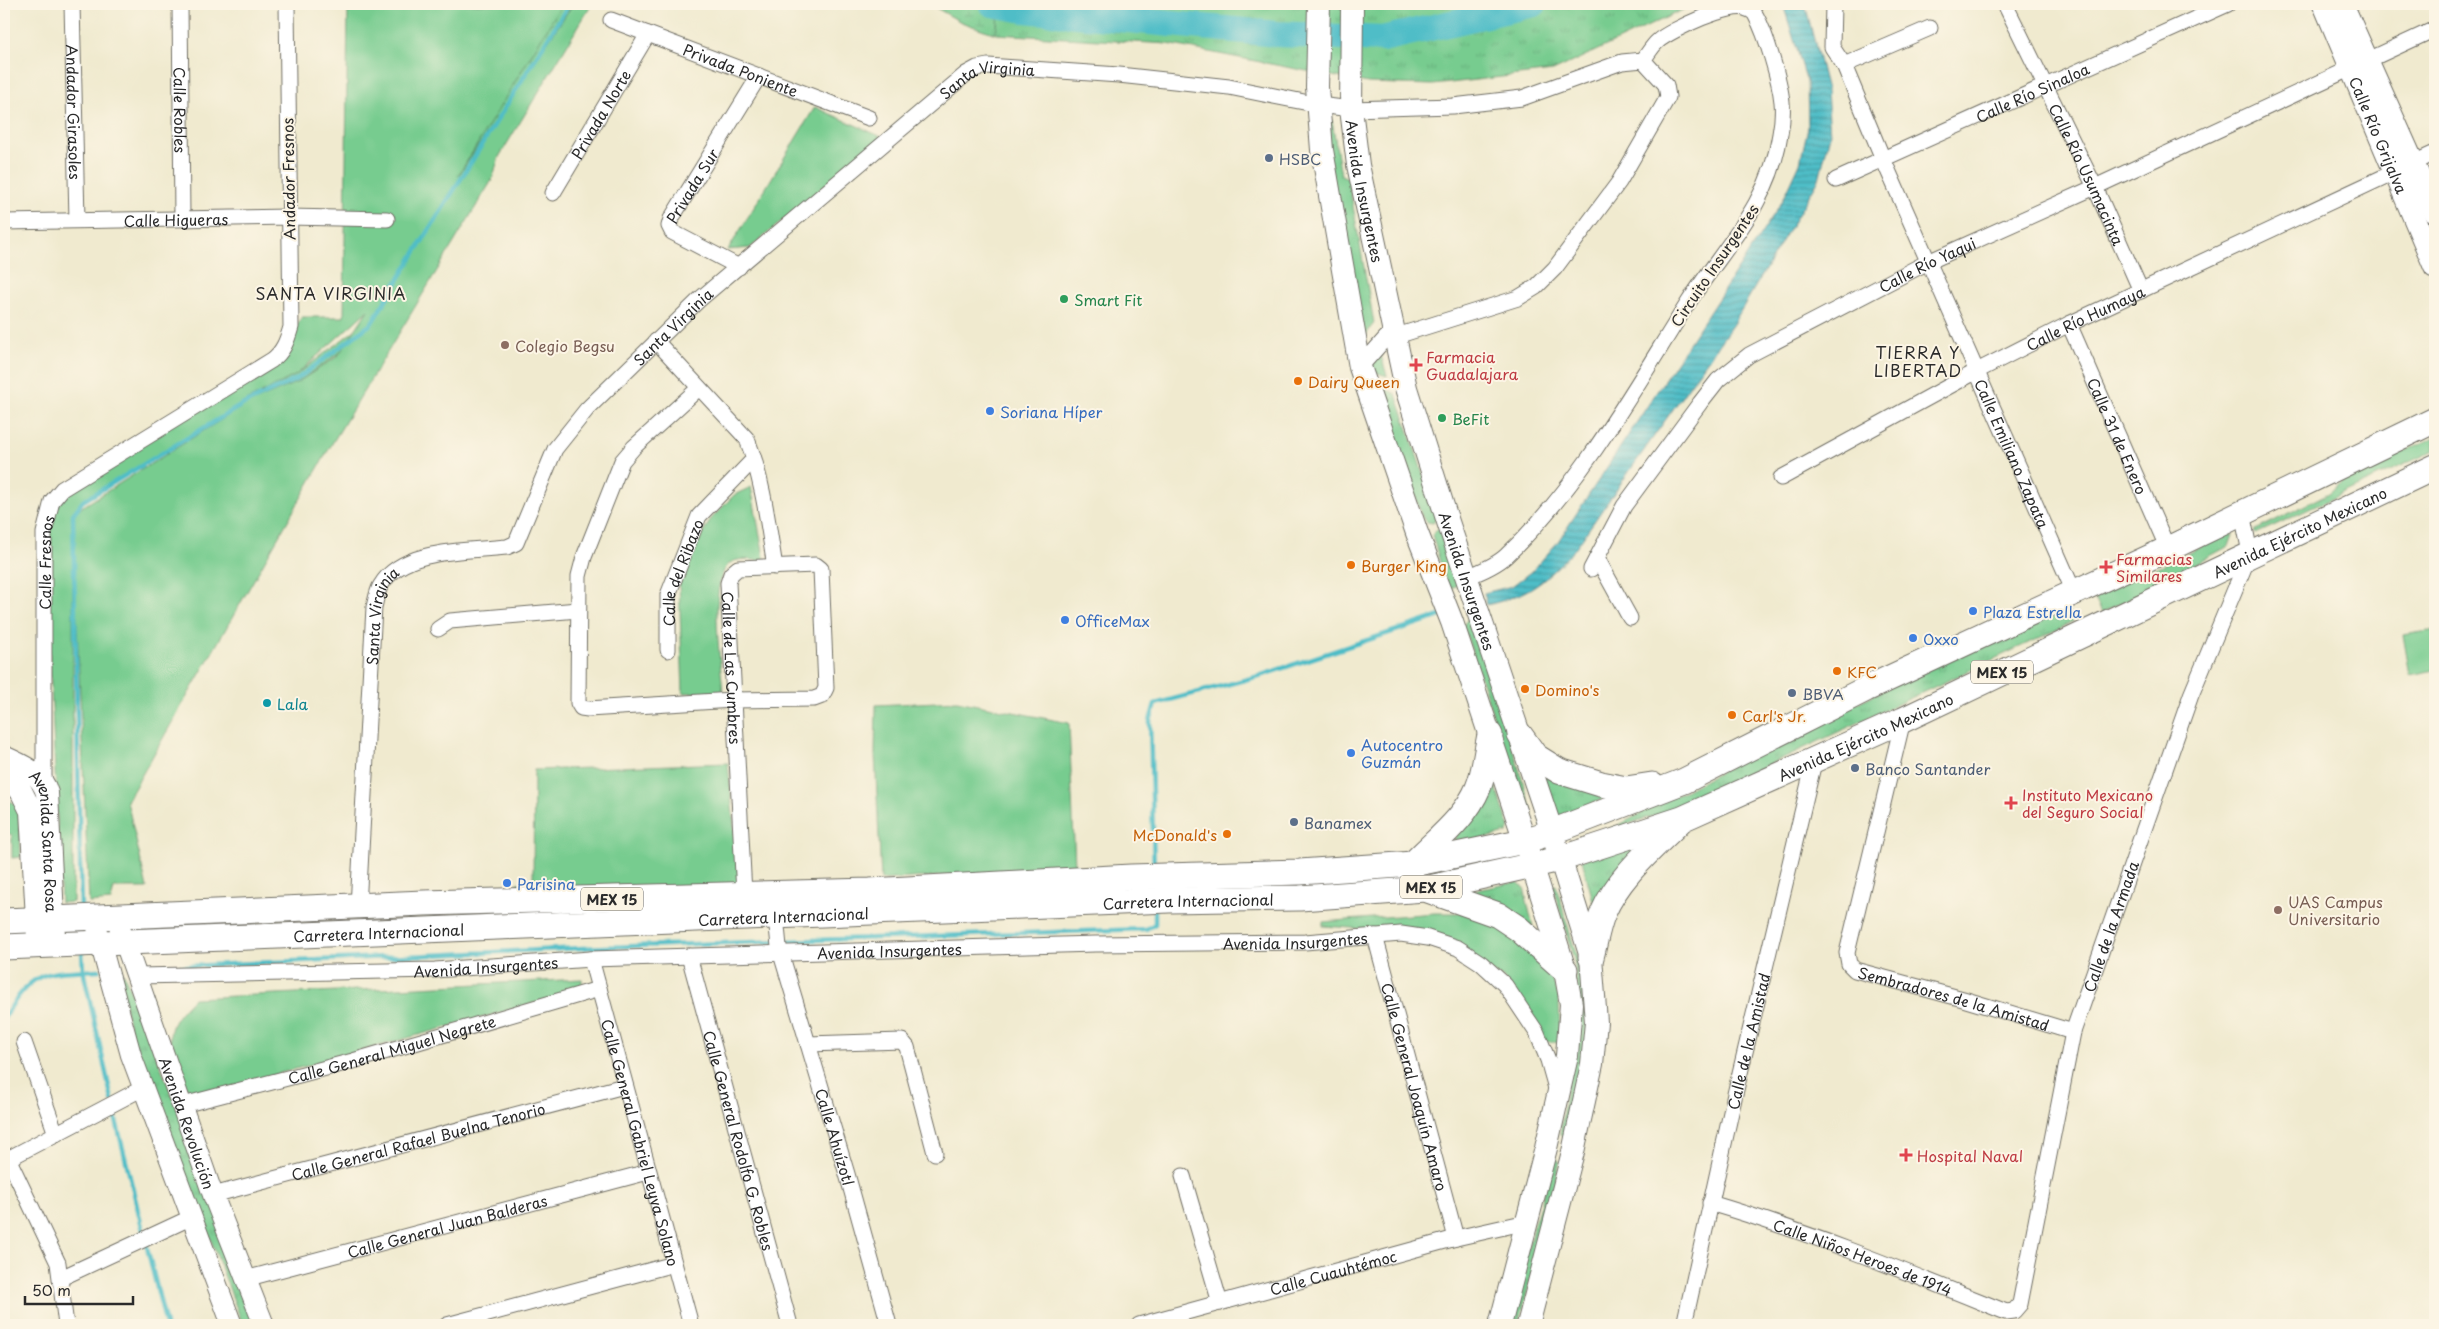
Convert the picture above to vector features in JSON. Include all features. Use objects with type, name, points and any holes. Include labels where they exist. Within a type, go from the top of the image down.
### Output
[{"type":"main road","name":"Avenida Insurgentes","points":[[1319,4],[1318,96],[1322,150],[1360,367],[1417,533],[1452,622],[1490,735],[1565,970],[1571,1004],[1567,1056],[1546,1148],[1500,1325]]},
{"type":"main road","name":"Avenida Insurgentes","points":[[1352,4],[1351,98],[1358,165],[1392,331],[1406,388],[1448,522],[1552,832],[1591,957],[1596,1022],[1583,1111],[1528,1325]]},
{"type":"main road","name":"Calle Río Grijalva","points":[[2324,4],[2360,64],[2406,167],[2435,267]]},
{"type":"main road","name":"Calle Río Grijalva","points":[[2342,4],[2360,64]]},
{"type":"main road","name":"Calle Río Grijalva","points":[[2406,167],[2435,212]]},
{"type":"main road","name":"MEX 15","points":[[1552,832],[1684,781],[1866,689],[2168,549],[2435,420]]},
{"type":"main road","name":"Avenida Ejército Mexicano","points":[[1560,858],[1682,819],[1903,720],[2250,553],[2435,468]]},
{"type":"main road","points":[[1417,533],[1448,522]]},
{"type":"main road","points":[[1520,734],[1536,756],[1559,771],[1580,778],[1626,789],[1684,781]]},
{"type":"main road","points":[[1413,864],[1448,831],[1470,803],[1479,786],[1490,735]]},
{"type":"main road","name":"Avenida Santa Rosa","points":[[4,758],[26,767],[44,784],[78,918]]},
{"type":"main road","points":[[4,780],[20,789],[27,800],[78,918],[72,944]]},
{"type":"main road","points":[[1591,957],[1603,914],[1613,893],[1623,879],[1682,819]]},
{"type":"main road","name":"Carretera Internacional","points":[[4,947],[776,923],[1137,902],[1170,888],[1300,872],[1413,864],[1524,840],[1552,832]]},
{"type":"main road","name":"Carretera Internacional","points":[[4,921],[424,903],[870,891],[1137,877],[1170,888],[1300,898],[1425,889],[1560,858]]},
{"type":"main road","points":[[1300,872],[1300,898]]},
{"type":"main road","points":[[1425,889],[1498,915],[1519,929],[1565,970]]},
{"type":"main road","points":[[1546,1148],[1573,1152]]},
{"type":"street","name":"Andador Girasoles","points":[[72,4],[77,220]]},
{"type":"street","name":"Calle Robles","points":[[180,4],[182,218]]},
{"type":"street","name":"Andador Fresnos","points":[[281,353],[291,328],[288,217],[287,4]]},
{"type":"street","name":"Calle Emiliano Zapata","points":[[1833,4],[1832,47],[1844,65],[1883,159],[2074,592]]},
{"type":"street","name":"Calle Río Usumacinta","points":[[2005,4],[2095,188],[2141,291]]},
{"type":"street","name":"Calle Río Sinaloa","points":[[1836,180],[2228,4]]},
{"type":"street","name":"Circuito Insurgentes","points":[[1468,580],[1504,558],[1557,502],[1622,407],[1690,300],[1746,224],[1765,186],[1780,134],[1782,102],[1771,57],[1756,14],[1746,8],[1734,6],[1686,25],[1658,41],[1643,60]]},
{"type":"street","name":"Privada Poniente","points":[[611,20],[869,118]]},
{"type":"street","points":[[1844,65],[1930,28]]},
{"type":"street","name":"Calle Río Yaqui","points":[[1630,618],[1594,564],[1624,506],[1718,380],[1749,355],[1928,262],[2095,188],[2435,29]]},
{"type":"street","name":"Privada Norte","points":[[553,193],[648,34]]},
{"type":"street","points":[[1318,96],[1453,106],[1522,98],[1622,62],[1643,60],[1666,85],[1668,97],[1619,182],[1555,268],[1536,287],[1518,298],[1403,334],[1392,331],[1360,367]]},
{"type":"street","name":"Santa Virginia","points":[[358,907],[374,607],[380,585],[394,570],[421,556],[507,547],[516,543],[556,449],[587,409],[656,341],[739,266],[966,74],[977,68],[988,66],[1119,75],[1318,96]]},
{"type":"street","name":"Privada Sur","points":[[739,266],[672,232],[669,226],[671,219],[759,76]]},
{"type":"street","name":"Calle Río Humaya","points":[[1781,478],[1977,370],[2069,324],[2435,153]]},
{"type":"street","name":"Calle Higueras","points":[[4,222],[288,217],[387,219]]},
{"type":"street","name":"Calle 31 de Enero","points":[[2069,324],[2168,549]]},
{"type":"street","points":[[656,341],[747,439],[754,459],[775,567],[816,565],[822,569],[826,688],[822,696],[814,699],[733,700],[581,708],[578,703],[578,610],[579,576],[584,557],[622,461],[634,447],[699,388]]},
{"type":"street","name":"Calle Fresnos","points":[[44,784],[44,534],[52,501],[62,489],[281,353]]},
{"type":"street","name":"Calle del Ribazo","points":[[668,650],[668,595],[699,516],[754,459]]},
{"type":"street","points":[[2242,513],[2250,553]]},
{"type":"street","name":"Calle de la Armada","points":[[2014,1311],[2020,1304],[2073,1032],[2191,695],[2250,553]]},
{"type":"street","name":"Calle de Las Cumbres","points":[[744,894],[728,583],[731,574],[738,568],[775,567]]},
{"type":"street","points":[[438,629],[450,621],[578,610]]},
{"type":"street","name":"Sembradores de la Amistad","points":[[1903,720],[1847,953],[1849,964],[1856,970],[1964,998],[2073,1032]]},
{"type":"street","name":"Calle de la Amistad","points":[[1684,1325],[1710,1203],[1815,758]]},
{"type":"street","points":[[27,800],[44,784]]},
{"type":"street","name":"Avenida Revolución","points":[[232,1325],[131,1055],[72,944],[78,918],[125,942],[213,1195],[264,1325]]},
{"type":"street","name":"Calle Ahuízotl","points":[[776,923],[780,951],[888,1325]]},
{"type":"street","name":"Avenida Insurgentes","points":[[138,976],[435,970],[591,959],[780,951],[1095,944],[1305,942],[1401,934],[1428,938],[1458,948],[1481,964],[1505,985],[1537,1033],[1548,1060],[1558,1095]]},
{"type":"street","name":"Calle General Joaquín Amaro","points":[[1375,936],[1456,1238]]},
{"type":"street","name":"Calle General Rodolfo G. Robles","points":[[689,956],[790,1325]]},
{"type":"street","name":"Calle General Gabriel Leyva Solano","points":[[591,959],[624,1086],[691,1325]]},
{"type":"street","name":"Calle General Miguel Negrete","points":[[183,1105],[353,1061],[599,989]]},
{"type":"street","points":[[808,1044],[902,1041],[907,1047],[935,1153]]},
{"type":"street","points":[[24,1042],[56,1134]]},
{"type":"street","name":"Calle General Rafael Buelna Tenorio","points":[[213,1195],[624,1086]]},
{"type":"street","points":[[66,1325],[61,1278],[52,1249],[6,1160],[143,1088]]},
{"type":"street","name":"Calle General Juan Balderas","points":[[245,1280],[648,1172]]},
{"type":"street","points":[[1183,1176],[1220,1302]]},
{"type":"street","name":"Calle Niños Heroes de 1914","points":[[1710,1203],[1780,1224],[1860,1253],[2006,1312],[2014,1311]]},
{"type":"street","points":[[61,1278],[192,1217]]},
{"type":"street","name":"Calle Cuauhtémoc","points":[[1139,1325],[1456,1238],[1527,1222]]},
{"type":"street","points":[[447,1325],[674,1264]]},
{"type":"green space","points":[[348,4],[562,4],[458,176],[573,4],[592,4],[499,157],[492,180],[333,442],[127,801],[147,888],[114,888],[111,901],[89,903],[73,532],[73,902],[61,903],[44,533],[62,489],[281,353],[302,317],[344,317]],"holes":[[[368,310],[338,356],[298,382],[245,405],[74,512],[83,501],[244,402],[296,375]]]},
{"type":"green space","points":[[562,4],[576,4],[374,329],[298,382],[247,409],[244,402],[296,375],[368,320]]},
{"type":"green space","points":[[929,4],[999,4],[996,34],[961,22]]},
{"type":"green space","points":[[999,4],[1695,4],[1553,71],[1433,85],[1368,83],[1168,44],[996,34]]},
{"type":"green space","points":[[815,107],[882,137],[750,248],[728,250]]},
{"type":"green space","points":[[1332,120],[1341,175],[1348,178],[1374,323],[1359,345],[1324,123]]},
{"type":"green space","points":[[1379,348],[1387,376],[1363,368]]},
{"type":"green space","points":[[1379,386],[1396,394],[1437,515],[1433,523],[1427,522],[1422,517]]},
{"type":"green space","points":[[2435,437],[2435,450],[2256,534],[2254,531],[2329,493],[2347,478]]},
{"type":"green space","points":[[751,487],[765,562],[745,559],[736,560],[728,565],[722,575],[718,590],[717,626],[723,692],[683,693],[679,582],[711,519],[734,495]]},
{"type":"green space","points":[[1439,528],[1459,584],[1451,588],[1447,585],[1432,535]]},
{"type":"green space","points":[[2229,534],[2233,535],[2229,546],[2102,613],[2094,597]]},
{"type":"green space","points":[[2064,601],[2073,622],[1674,809],[1587,838],[1619,825],[1786,738]]},
{"type":"green space","points":[[1468,619],[1474,620],[1532,812],[1527,817],[1463,625]]},
{"type":"green space","points":[[2435,630],[2435,670],[2410,675],[2403,635]]},
{"type":"green space","points":[[957,701],[1069,723],[1075,867],[881,880],[875,754],[876,705]]},
{"type":"green space","points":[[728,763],[740,889],[518,900],[517,883],[533,883],[534,770]]},
{"type":"green space","points":[[1543,772],[1619,793],[1555,818]]},
{"type":"green space","points":[[1494,782],[1510,828],[1507,833],[1458,844],[1454,839]]},
{"type":"green space","points":[[4,799],[19,805],[21,857],[12,858],[12,835],[4,832]]},
{"type":"green space","points":[[1645,836],[1596,912],[1582,860]]},
{"type":"green space","points":[[1517,882],[1524,887],[1533,928],[1467,892]]},
{"type":"green space","points":[[1556,885],[1588,995],[1590,1031],[1566,1140],[1560,1134],[1578,1005],[1574,960],[1553,887]]},
{"type":"green space","points":[[1434,913],[1465,913],[1501,925],[1549,971],[1559,997],[1560,1043],[1545,1041],[1504,979],[1422,933],[1323,926],[1323,922]]},
{"type":"green space","points":[[124,974],[263,1325],[243,1325],[201,1214],[137,1061],[119,977]]},
{"type":"green space","points":[[582,979],[582,990],[190,1098],[171,1046],[170,1038],[173,1025],[181,1012],[194,998]]},
{"type":"green space","points":[[1554,1158],[1560,1162],[1519,1325],[1505,1325]]},
{"type":"water","points":[[1783,4],[1805,4],[1827,90],[1830,135],[1819,179],[1733,324],[1574,550],[1554,571],[1526,591],[1487,605],[1484,593],[1512,586],[1533,570],[1557,543],[1782,202],[1800,163],[1808,127],[1807,82]]},
{"type":"waterway","points":[[81,911],[73,514],[83,501],[242,405],[297,379],[371,324],[569,4]]},
{"type":"waterway","points":[[992,4],[1024,10],[1277,34],[1382,39],[1534,4]]},
{"type":"waterway","points":[[1154,869],[1150,721],[1155,704],[1259,676],[1443,615]]},
{"type":"waterway","points":[[144,968],[605,947],[1146,929],[1155,924],[1155,909]]},
{"type":"waterway","points":[[82,951],[83,970],[112,1100]]},
{"type":"waterway","points":[[4,1018],[24,990],[33,981],[42,976],[65,971],[99,970]]},
{"type":"waterway","points":[[113,1108],[166,1325]]},
{"type":"place","name":"HSBC","points":[[1269,158]]},
{"type":"place","name":"Smart Fit","points":[[1064,299]]},
{"type":"place","name":"Colegio Begsu","points":[[505,345]]},
{"type":"place","name":"Farmacia Guadalajara","points":[[1416,365]]},
{"type":"place","name":"Dairy Queen","points":[[1298,381]]},
{"type":"place","name":"Soriana Híper","points":[[990,411]]},
{"type":"place","name":"BeFit","points":[[1442,418]]},
{"type":"place","name":"Burger King","points":[[1351,565]]},
{"type":"place","name":"Farmacias Similares","points":[[2106,567]]},
{"type":"place","name":"Plaza Estrella","points":[[1973,611]]},
{"type":"place","name":"OfficeMax","points":[[1065,620]]},
{"type":"place","name":"Oxxo","points":[[1913,638]]},
{"type":"place","name":"KFC","points":[[1837,671]]},
{"type":"place","name":"Domino's","points":[[1525,689]]},
{"type":"place","name":"BBVA","points":[[1792,693]]},
{"type":"place","name":"Lala","points":[[267,703]]},
{"type":"place","name":"Carl's Jr.","points":[[1732,715]]},
{"type":"place","name":"Autocentro Guzmán","points":[[1351,753]]},
{"type":"place","name":"Banco Santander","points":[[1855,768]]},
{"type":"place","name":"Instituto Mexicano del Seguro Social","points":[[2011,803]]},
{"type":"place","name":"Banamex","points":[[1294,822]]},
{"type":"place","name":"McDonald's","points":[[1227,834]]},
{"type":"place","name":"Parisina","points":[[507,883]]},
{"type":"place","name":"UAS Campus Universitario","points":[[2278,910]]},
{"type":"place","name":"Hospital Naval","points":[[1906,1155]]},
{"type":"district","name":"SANTA VIRGINIA","points":[[331,293]]},
{"type":"district","name":"TIERRA Y LIBERTAD","points":[[1918,361]]}]
